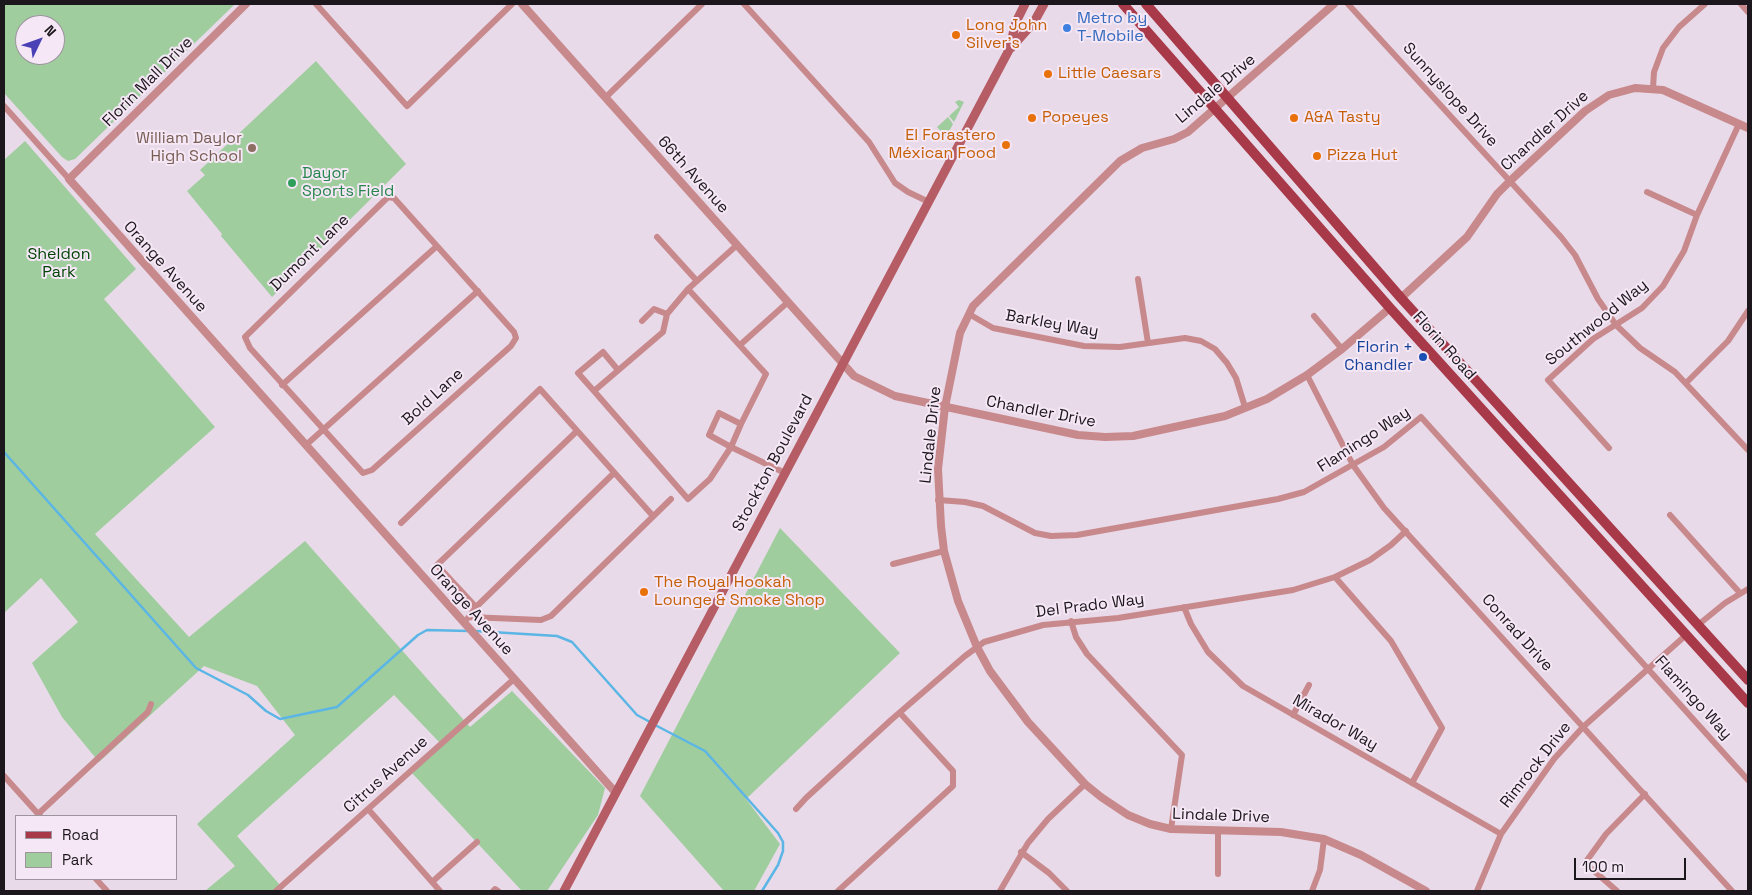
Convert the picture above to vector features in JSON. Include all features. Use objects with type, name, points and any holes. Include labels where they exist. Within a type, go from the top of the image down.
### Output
[{"type":"main road","name":"Stockton Boulevard","points":[[564,891],[1009,50],[1016,22],[1025,4]]},
{"type":"main road","name":"Stockton Boulevard","points":[[1009,50],[1034,22],[1044,4]]},
{"type":"main road","name":"Florin Road","points":[[1123,4],[1390,308],[1748,703]]},
{"type":"main road","name":"Florin Road","points":[[1146,4],[1414,313],[1748,680]]},
{"type":"main road","points":[[1377,292],[1401,298]]},
{"type":"main road","points":[[1390,308],[1414,313]]},
{"type":"main road","points":[[1672,618],[1698,625]]},
{"type":"main road","points":[[1686,635],[1712,640]]},
{"type":"street","name":"Florin Mall Drive","points":[[68,179],[246,4]]},
{"type":"street","points":[[316,4],[407,106],[512,4]]},
{"type":"street","name":"66th Avenue","points":[[522,4],[843,364]]},
{"type":"street","points":[[606,97],[702,4]]},
{"type":"street","points":[[744,4],[869,142],[895,183],[908,192],[929,202]]},
{"type":"street","name":"Lindale Drive","points":[[1334,4],[1228,99],[1181,136],[1142,148],[1120,161],[978,300],[960,333],[945,407],[939,456],[938,500],[944,551],[958,601],[976,647],[1020,712],[1085,784],[1128,815],[1171,829],[1281,832],[1324,839],[1361,855],[1426,891]]},
{"type":"street","name":"Sunnyslope Drive","points":[[1348,4],[1568,246],[1598,299],[1616,325],[1640,348],[1668,367],[1686,383],[1748,450]]},
{"type":"street","points":[[1653,88],[1654,72],[1664,48],[1679,27],[1705,4]]},
{"type":"street","points":[[1741,4],[1748,12]]},
{"type":"street","name":"Chandler Drive","points":[[1401,298],[1467,237],[1497,194],[1510,180],[1585,111],[1601,99],[1626,90],[1653,88],[1672,93],[1748,128]]},
{"type":"street","name":"Orange Avenue","points":[[4,106],[306,445],[467,622],[481,643],[616,793]]},
{"type":"street","name":"Southwood Way","points":[[1609,448],[1548,380],[1593,339],[1642,308],[1663,286],[1684,251],[1697,215],[1739,124]]},
{"type":"street","points":[[1647,192],[1697,215]]},
{"type":"street","name":"Dumont Lane","points":[[323,430],[247,344],[246,334],[383,201],[388,197],[394,198],[478,291]]},
{"type":"street","points":[[658,237],[697,281]]},
{"type":"street","points":[[594,391],[663,332],[667,314],[688,289],[737,245]]},
{"type":"street","points":[[282,385],[437,246]]},
{"type":"street","points":[[1138,278],[1148,343]]},
{"type":"street","points":[[618,370],[603,352],[578,373],[688,499],[710,479],[731,447],[766,374],[688,289]]},
{"type":"street","points":[[306,445],[478,291]]},
{"type":"street","name":"Bold Lane","points":[[323,430],[360,471],[366,473],[504,352],[514,342],[516,336],[478,291]]},
{"type":"street","points":[[740,345],[788,302]]},
{"type":"street","name":"Chandler Drive","points":[[843,364],[854,376],[895,396],[1078,435],[1105,437],[1133,436],[1225,416],[1267,399],[1307,375],[1342,349],[1390,308]]},
{"type":"street","points":[[642,321],[654,309],[667,314]]},
{"type":"street","points":[[1686,383],[1728,341],[1748,311]]},
{"type":"street","name":"Barkley Way","points":[[969,314],[993,328],[1084,346],[1120,347],[1185,338],[1209,344],[1221,355],[1232,370],[1245,407]]},
{"type":"street","points":[[1314,316],[1342,349]]},
{"type":"street","name":"Conrad Drive","points":[[1307,375],[1353,465],[1370,490],[1732,891]]},
{"type":"street","points":[[401,523],[540,389],[653,516]]},
{"type":"street","points":[[741,424],[720,413],[709,435],[785,473]]},
{"type":"street","name":"Flamingo Way","points":[[938,500],[974,504],[991,510],[1028,530],[1051,536],[1068,536],[1287,497],[1320,484],[1384,447],[1421,418],[1748,780]]},
{"type":"street","points":[[476,607],[437,565],[577,431]]},
{"type":"street","points":[[1741,443],[1748,437]]},
{"type":"street","points":[[467,622],[476,607],[614,473]]},
{"type":"street","points":[[467,622],[541,620],[551,616],[671,499]]},
{"type":"street","points":[[1670,515],[1740,593]]},
{"type":"street","name":"Del Prado Way","points":[[796,809],[900,713],[976,647],[1023,630],[1071,621],[1118,618],[1293,590],[1335,577],[1370,560],[1392,545],[1406,531]]},
{"type":"street","points":[[893,564],[944,551]]},
{"type":"street","points":[[1335,577],[1391,641],[1442,728],[1412,783]]},
{"type":"street","points":[[1698,625],[1748,589]]},
{"type":"street","name":"Mirador Way","points":[[1184,607],[1199,638],[1218,665],[1250,690],[1501,834]]},
{"type":"street","points":[[1071,621],[1076,637],[1087,654],[1182,755],[1171,829]]},
{"type":"street","name":"Rimrock Drive","points":[[1476,891],[1501,834],[1537,780],[1583,727],[1686,635]]},
{"type":"street","name":"Citrus Avenue","points":[[276,891],[514,679]]},
{"type":"street","points":[[1292,715],[1309,686]]},
{"type":"street","points":[[5,780],[39,815],[148,712],[151,704]]},
{"type":"street","points":[[838,891],[953,786],[953,771],[900,713]]},
{"type":"street","points":[[1000,891],[1021,852],[1048,819],[1085,784]]},
{"type":"street","points":[[1617,891],[1585,862],[1606,834],[1645,794]]},
{"type":"street","points":[[368,809],[440,891]]},
{"type":"street","points":[[1218,831],[1218,874]]},
{"type":"street","points":[[1312,891],[1320,870],[1324,839]]},
{"type":"street","points":[[432,882],[477,842]]},
{"type":"street","points":[[1021,852],[1049,873],[1067,891]]},
{"type":"street","points":[[97,880],[107,891]]},
{"type":"street","points":[[493,891],[496,889],[498,891]]},
{"type":"green space","points":[[4,4],[235,4],[75,159],[68,161],[62,157],[4,93]]},
{"type":"green space","name":"Dayor Sports Field","points":[[316,61],[406,164],[272,297],[221,236],[222,234],[187,191],[205,175],[200,170]]},
{"type":"green space","points":[[959,100],[964,102],[954,122],[949,116],[959,107],[955,102]]},
{"type":"green space","points":[[948,117],[953,124],[946,137],[937,127]]},
{"type":"green space","name":"Sheldon Park","points":[[25,141],[136,269],[104,299],[215,427],[95,534],[189,637],[305,541],[470,727],[512,691],[605,788],[598,815],[547,891],[522,891],[412,773],[441,744],[394,695],[237,836],[280,885],[272,891],[205,891],[235,866],[197,824],[295,735],[257,686],[204,666],[99,762],[62,717],[32,663],[78,622],[41,578],[4,613],[4,160]]},
{"type":"green space","points":[[780,528],[900,653],[746,799],[780,844],[754,891],[724,891],[640,796]]},
{"type":"waterway","points":[[4,452],[196,668],[248,695],[266,711],[280,719],[337,707],[418,635],[427,630],[469,631]]},
{"type":"waterway","points":[[475,631],[557,636],[572,642],[637,715],[650,722]]},
{"type":"waterway","points":[[655,725],[705,751],[778,833],[783,842],[783,851],[778,865],[762,891]]},
{"type":"place","name":"Metro by T-Mobile","points":[[1067,28]]},
{"type":"place","name":"Long John Silver's","points":[[956,35]]},
{"type":"place","name":"Little Caesars","points":[[1048,74]]},
{"type":"place","name":"Popeyes","points":[[1032,118]]},
{"type":"place","name":"A&A Tasty","points":[[1294,118]]},
{"type":"place","name":"El Forastero Méxican Food","points":[[1006,145]]},
{"type":"place","name":"William Daylor High School","points":[[252,148]]},
{"type":"place","name":"Pizza Hut","points":[[1317,156]]},
{"type":"place","name":"Dayor Sports Field","points":[[292,183]]},
{"type":"place","name":"Florin + Chandler","points":[[1423,357]]},
{"type":"place","name":"The Royal Hookah Lounge & Smoke Shop","points":[[644,592]]}]
